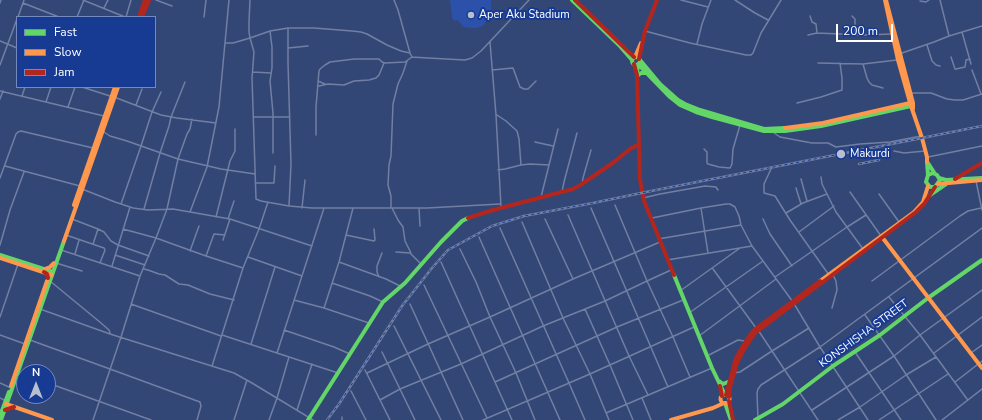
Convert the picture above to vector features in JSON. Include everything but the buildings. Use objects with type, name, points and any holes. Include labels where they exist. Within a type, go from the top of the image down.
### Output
[{"type":"street","points":[[77,16],[84,0],[124,16]]},
{"type":"street","points":[[104,8],[108,0]]},
{"type":"street","points":[[126,16],[131,0]]},
{"type":"street","points":[[141,16],[145,0]]},
{"type":"street","points":[[141,16],[149,0]]},
{"type":"street","points":[[156,0],[172,6]]},
{"type":"street","points":[[204,17],[206,0]]},
{"type":"street","points":[[190,212],[207,167],[219,107],[229,0]]},
{"type":"street","points":[[250,0],[249,32],[254,52],[252,72],[256,199],[302,208],[500,206]]},
{"type":"street","points":[[394,0],[412,57]]},
{"type":"street","points":[[316,135],[318,81],[320,70],[325,64],[354,59],[378,58],[384,63],[405,62],[412,57],[455,60],[468,59],[481,51],[530,0]]},
{"type":"street","points":[[572,0],[636,61],[670,97],[680,105],[696,112],[740,125],[773,132],[823,125],[858,116],[912,106]]},
{"type":"street","points":[[575,0],[660,84],[678,100],[689,106],[764,129],[823,125]]},
{"type":"street","points":[[657,0],[645,31],[636,61],[640,180],[643,198],[683,300],[719,382],[732,420]]},
{"type":"street","points":[[681,0],[708,7]]},
{"type":"street","points":[[697,44],[711,0]]},
{"type":"street","points":[[735,0],[768,20]]},
{"type":"street","points":[[645,31],[744,55],[751,55],[768,20],[781,0]]},
{"type":"street","points":[[885,0],[892,34],[899,53],[898,60],[910,94],[912,106]]},
{"type":"street","points":[[831,275],[863,249],[882,237],[899,222],[914,212],[922,204],[926,196],[928,185],[926,182],[928,176],[927,160],[885,0]]},
{"type":"street","points":[[920,1],[925,2],[929,0]]},
{"type":"street","points":[[940,0],[949,36]]},
{"type":"street","points":[[18,16],[24,1],[57,16]]},
{"type":"street","points":[[810,16],[812,22],[816,24],[817,33]]},
{"type":"street","points":[[852,16],[855,19],[855,35]]},
{"type":"street","points":[[0,65],[16,23]]},
{"type":"street","points":[[899,53],[928,45],[949,36],[982,26]]},
{"type":"street","points":[[225,43],[233,43],[270,31],[288,28],[314,28],[361,32],[396,49],[410,53]]},
{"type":"street","points":[[288,28],[291,164],[289,206]]},
{"type":"street","points":[[270,31],[272,47],[270,80],[273,118],[273,153]]},
{"type":"street","points":[[962,32],[971,64]]},
{"type":"street","points":[[808,35],[817,33],[855,35],[892,34]]},
{"type":"street","points":[[0,41],[16,48]]},
{"type":"street","points":[[490,42],[496,115],[500,206]]},
{"type":"street","points":[[928,45],[932,61],[936,65],[940,66]]},
{"type":"street","points":[[288,48],[308,46]]},
{"type":"street","points":[[951,57],[956,69],[965,67],[966,60],[970,59]]},
{"type":"street","points":[[818,64],[863,64],[898,60]]},
{"type":"street","points":[[407,61],[398,84],[393,104],[391,156],[388,185],[391,196],[391,208],[402,225],[406,244],[411,253],[422,265]]},
{"type":"street","points":[[318,86],[325,84],[344,85],[354,81],[376,78],[379,75],[384,63]]},
{"type":"street","points":[[797,103],[842,90],[840,64]]},
{"type":"street","points":[[863,64],[869,82],[872,85],[883,88]]},
{"type":"street","points":[[492,70],[513,68],[520,87],[524,89],[528,89],[536,81]]},
{"type":"street","points":[[910,94],[932,93],[947,99],[955,100],[963,100],[982,94],[972,70]]},
{"type":"street","points":[[252,72],[271,73]]},
{"type":"street","points":[[637,75],[647,73]]},
{"type":"street","points":[[318,81],[325,84]]},
{"type":"street","points":[[144,209],[160,153],[185,82]]},
{"type":"street","points":[[22,96],[25,88]]},
{"type":"street","points":[[46,102],[51,88]]},
{"type":"street","points":[[68,107],[75,88]]},
{"type":"street","points":[[85,88],[161,115],[216,122]]},
{"type":"street","points":[[45,270],[55,263],[61,250],[94,148],[116,88]]},
{"type":"street","points":[[136,105],[142,89]]},
{"type":"street","points":[[0,99],[1,91],[104,116]]},
{"type":"street","points":[[121,204],[152,112],[161,92]]},
{"type":"street","points":[[1,420],[101,129],[104,116],[113,97]]},
{"type":"street","points":[[496,115],[506,121],[517,131],[521,165]]},
{"type":"street","points":[[254,118],[290,117]]},
{"type":"street","points":[[93,420],[140,276],[167,209],[178,160],[190,129],[192,119]]},
{"type":"street","points":[[704,149],[707,152],[708,164],[716,167],[730,168],[732,164],[733,149],[740,125]]},
{"type":"street","points":[[101,129],[110,136],[178,160],[207,167],[255,174]]},
{"type":"street","points":[[541,197],[558,129]]},
{"type":"street","points":[[216,217],[230,161],[235,151],[235,130]]},
{"type":"street","points":[[0,178],[16,134],[21,131],[94,148]]},
{"type":"street","points":[[773,132],[780,137],[812,143],[828,144],[836,147],[890,142],[921,136]]},
{"type":"street","points":[[562,192],[577,133]]},
{"type":"street","points":[[535,142],[553,146]]},
{"type":"street","points":[[39,308],[110,334],[234,373],[310,419],[383,302],[401,287],[441,242],[465,219],[500,206],[573,189],[639,144]]},
{"type":"street","points":[[927,160],[982,146]]},
{"type":"street","points":[[582,184],[591,150]]},
{"type":"street","points":[[894,151],[904,153],[925,151]]},
{"type":"street","points":[[927,160],[939,178],[946,180],[982,179]]},
{"type":"street","points":[[954,180],[982,163]]},
{"type":"street","points":[[498,170],[521,165],[549,165]]},
{"type":"street","points":[[5,166],[81,187],[130,207],[144,209],[167,209],[229,219],[312,246]]},
{"type":"street","points":[[256,183],[274,183],[275,166]]},
{"type":"street","points":[[771,169],[764,184],[764,193],[775,196],[812,252],[836,281],[837,290],[832,308]]},
{"type":"street","points":[[0,245],[10,210],[24,172]]},
{"type":"street","points":[[928,176],[935,174]]},
{"type":"street","points":[[821,177],[822,184],[836,212],[863,249]]},
{"type":"street","points":[[725,399],[736,358],[746,341],[757,329],[916,212],[937,186],[940,180],[939,178]]},
{"type":"street","points":[[801,179],[807,201]]},
{"type":"street","points":[[928,185],[930,187],[982,179]]},
{"type":"street","points":[[302,208],[305,180]]},
{"type":"street","points":[[872,281],[960,216],[968,211],[982,209],[976,181]]},
{"type":"street","points":[[930,195],[946,184]]},
{"type":"street","points":[[643,198],[705,186],[716,187],[718,190]]},
{"type":"street","points":[[796,188],[801,204]]},
{"type":"street","points":[[850,192],[882,237],[980,363],[982,368]]},
{"type":"street","points":[[786,213],[807,201],[827,194]]},
{"type":"street","points":[[879,194],[899,222]]},
{"type":"street","points":[[223,240],[234,200]]},
{"type":"street","points":[[212,366],[243,268],[268,202]]},
{"type":"street","points":[[650,219],[701,208],[726,204],[733,205],[737,210],[741,225],[752,246],[794,303],[820,347],[868,420]]},
{"type":"street","points":[[614,205],[690,377]]},
{"type":"street","points":[[799,232],[834,206]]},
{"type":"street","points":[[112,267],[130,207]]},
{"type":"street","points":[[277,353],[324,208]]},
{"type":"street","points":[[324,308],[354,208]]},
{"type":"street","points":[[419,208],[420,226]]},
{"type":"street","points":[[591,208],[668,386]]},
{"type":"street","points":[[701,208],[708,253]]},
{"type":"street","points":[[162,209],[164,214]]},
{"type":"street","points":[[568,215],[629,356],[648,395]]},
{"type":"street","points":[[699,336],[792,266],[866,215]]},
{"type":"street","points":[[72,219],[104,232],[111,241],[118,245],[149,256]]},
{"type":"street","points":[[545,219],[573,279]]},
{"type":"street","points":[[763,219],[770,234],[792,266]]},
{"type":"street","points":[[522,222],[609,420]]},
{"type":"street","points":[[367,373],[659,240],[741,225]]},
{"type":"street","points":[[190,251],[199,226]]},
{"type":"street","points":[[346,234],[374,241],[376,240],[374,228]]},
{"type":"street","points":[[500,228],[585,420]]},
{"type":"street","points":[[756,419],[757,393],[759,387],[865,315],[982,228]]},
{"type":"street","points":[[93,244],[98,229]]},
{"type":"street","points":[[123,229],[156,238],[190,251],[243,268]]},
{"type":"street","points":[[206,256],[214,234],[225,235]]},
{"type":"street","points":[[66,235],[105,249],[100,263]]},
{"type":"street","points":[[479,237],[560,420]]},
{"type":"street","points":[[75,254],[80,240]]},
{"type":"street","points":[[667,260],[752,246]]},
{"type":"street","points":[[680,291],[741,248]]},
{"type":"street","points":[[460,249],[516,373],[535,420]]},
{"type":"street","points":[[61,250],[140,276]]},
{"type":"street","points":[[396,252],[411,253]]},
{"type":"street","points":[[379,277],[376,268],[382,253]]},
{"type":"street","points":[[0,255],[18,264],[45,270],[47,274],[51,275]]},
{"type":"street","points":[[115,255],[145,265]]},
{"type":"street","points":[[248,257],[302,276]]},
{"type":"street","points":[[0,258],[45,270],[109,330],[110,334]]},
{"type":"street","name":"KONSHISHA STREET","points":[[756,419],[777,408],[833,366],[880,335],[928,298],[982,260]]},
{"type":"street","points":[[689,313],[763,261]]},
{"type":"street","points":[[339,262],[391,281],[401,287]]},
{"type":"street","points":[[441,262],[512,420]]},
{"type":"street","points":[[55,263],[82,271]]},
{"type":"street","points":[[0,317],[18,264]]},
{"type":"street","points":[[251,344],[275,267]]},
{"type":"street","points":[[712,268],[757,329],[818,420]]},
{"type":"street","points":[[143,269],[165,275],[179,284],[188,285],[233,301]]},
{"type":"street","points":[[380,400],[400,389],[461,364],[543,326],[605,301],[671,270]]},
{"type":"street","points":[[332,283],[383,302]]},
{"type":"street","points":[[424,285],[487,418]]},
{"type":"street","points":[[812,410],[848,388],[894,356],[943,317],[982,290]]},
{"type":"street","points":[[888,297],[920,335],[967,400]]},
{"type":"street","points":[[294,300],[369,323]]},
{"type":"street","points":[[495,382],[617,327],[683,300]]},
{"type":"street","points":[[131,304],[338,373]]},
{"type":"street","points":[[410,304],[463,420]]},
{"type":"street","points":[[21,364],[39,308]]},
{"type":"street","points":[[585,309],[633,420]]},
{"type":"street","points":[[865,315],[880,335],[936,420]]},
{"type":"street","points":[[933,354],[982,317]]},
{"type":"street","points":[[394,326],[441,420]]},
{"type":"street","points":[[483,420],[695,327]]},
{"type":"street","points":[[734,373],[740,372],[809,328]]},
{"type":"street","points":[[671,420],[713,408],[725,399],[741,354],[757,329]]},
{"type":"street","points":[[284,330],[350,354]]},
{"type":"street","points":[[0,335],[26,344]]},
{"type":"street","points":[[30,340],[200,402],[201,406],[197,420]]},
{"type":"street","points":[[707,356],[738,340],[746,341]]},
{"type":"street","points":[[971,353],[982,346]]},
{"type":"street","points":[[382,352],[415,420]]},
{"type":"street","points":[[855,352],[901,420]]},
{"type":"street","points":[[269,420],[289,357]]},
{"type":"street","points":[[838,420],[936,357]]},
{"type":"street","points":[[954,382],[980,363]]},
{"type":"street","points":[[297,410],[312,364]]},
{"type":"street","points":[[606,413],[712,368]]},
{"type":"street","points":[[365,370],[390,420]]},
{"type":"street","points":[[879,420],[948,374]]},
{"type":"street","points":[[0,416],[16,378]]},
{"type":"street","points":[[234,420],[247,380]]},
{"type":"street","points":[[719,382],[723,384],[729,382]]},
{"type":"street","points":[[0,384],[11,388]]},
{"type":"street","points":[[56,386],[151,420]]},
{"type":"street","points":[[942,420],[982,389]]},
{"type":"street","points":[[351,391],[366,420]]},
{"type":"street","points":[[0,398],[14,407],[52,420]]},
{"type":"street","points":[[642,398],[651,420]]},
{"type":"street","points":[[5,411],[8,408],[14,407]]},
{"type":"shaded area","name":"Aper Aku Stadium","points":[[450,0],[491,0],[491,11],[489,17],[483,26],[476,28],[464,27],[457,20],[454,21],[452,17]]},
{"type":"railway","points":[[327,420],[339,404],[402,306],[432,268],[448,250],[492,226],[524,216],[982,126]]},
{"type":"railway","points":[[859,164],[879,160]]},
{"type":"traffic: fast","points":[[572,0],[619,45],[632,60]]},
{"type":"traffic: fast","points":[[636,57],[639,58],[640,61],[639,64],[636,65],[633,64],[632,61],[633,58],[636,57]]},
{"type":"traffic: fast","points":[[640,60],[660,84],[678,100],[685,104],[764,129],[785,128]]},
{"type":"traffic: fast","points":[[638,64],[670,97],[680,105],[712,117],[764,131],[785,131],[821,126],[911,106]]},
{"type":"traffic: fast","points":[[637,74],[638,64]]},
{"type":"traffic: fast","points":[[637,76],[641,73],[646,73]]},
{"type":"traffic: fast","points":[[927,162],[928,175],[926,182],[930,187],[935,187],[940,180],[937,175],[933,173],[928,175]]},
{"type":"traffic: fast","points":[[928,163],[935,174]]},
{"type":"traffic: fast","points":[[939,178],[946,180],[982,178]]},
{"type":"traffic: fast","points":[[930,195],[946,184]]},
{"type":"traffic: fast","points":[[308,420],[383,302],[405,283],[441,242],[462,221],[468,218]]},
{"type":"traffic: fast","points":[[1,420],[64,241]]},
{"type":"traffic: fast","points":[[0,255],[53,272]]},
{"type":"traffic: fast","points":[[755,420],[783,404],[833,366],[880,335],[928,298],[982,260]]},
{"type":"traffic: fast","points":[[674,275],[712,368],[725,395]]},
{"type":"traffic: fast","points":[[719,381],[723,384],[728,382]]},
{"type":"traffic: fast","points":[[0,416],[9,392]]},
{"type":"traffic: fast","points":[[725,403],[731,420]]},
{"type":"traffic: slow","points":[[885,0],[898,60],[922,138],[927,162]]},
{"type":"traffic: slow","points":[[886,0],[913,103],[913,109]]},
{"type":"traffic: slow","points":[[635,57],[641,43]]},
{"type":"traffic: slow","points":[[74,205],[115,88]]},
{"type":"traffic: slow","points":[[64,241],[118,88]]},
{"type":"traffic: slow","points":[[785,128],[823,123],[910,103]]},
{"type":"traffic: slow","points":[[938,184],[982,180]]},
{"type":"traffic: slow","points":[[820,281],[914,212],[923,202],[928,186]]},
{"type":"traffic: slow","points":[[882,237],[982,368]]},
{"type":"traffic: slow","points":[[0,258],[52,275]]},
{"type":"traffic: slow","points":[[45,269],[54,263]]},
{"type":"traffic: slow","points":[[11,386],[47,281]]},
{"type":"traffic: slow","points":[[723,395],[727,395],[729,399],[727,403],[723,403],[721,401],[721,397],[723,395]]},
{"type":"traffic: slow","points":[[671,420],[713,408],[724,403]]},
{"type":"traffic: slow","points":[[6,404],[52,420]]},
{"type":"traffic: jam","points":[[139,16],[145,0]]},
{"type":"traffic: jam","points":[[142,16],[149,0]]},
{"type":"traffic: jam","points":[[575,0],[634,57]]},
{"type":"traffic: jam","points":[[639,59],[645,31],[657,0]]},
{"type":"traffic: jam","points":[[634,64],[637,75],[640,180],[644,201],[674,275]]},
{"type":"traffic: jam","points":[[468,218],[573,189],[639,144]]},
{"type":"traffic: jam","points":[[955,179],[982,163]]},
{"type":"traffic: jam","points":[[729,397],[730,387],[737,363],[755,333],[916,212],[924,204],[935,187]]},
{"type":"traffic: jam","points":[[44,272],[47,274],[48,278]]},
{"type":"traffic: jam","points":[[726,395],[736,358],[754,330],[820,281]]},
{"type":"traffic: jam","points":[[720,386],[722,396]]},
{"type":"traffic: jam","points":[[729,401],[733,420]]},
{"type":"traffic: jam","points":[[5,410],[14,407]]},
{"type":"place","name":"Aper Aku Stadium","points":[[471,15]]},
{"type":"place","name":"Makurdi","points":[[841,154]]}]
